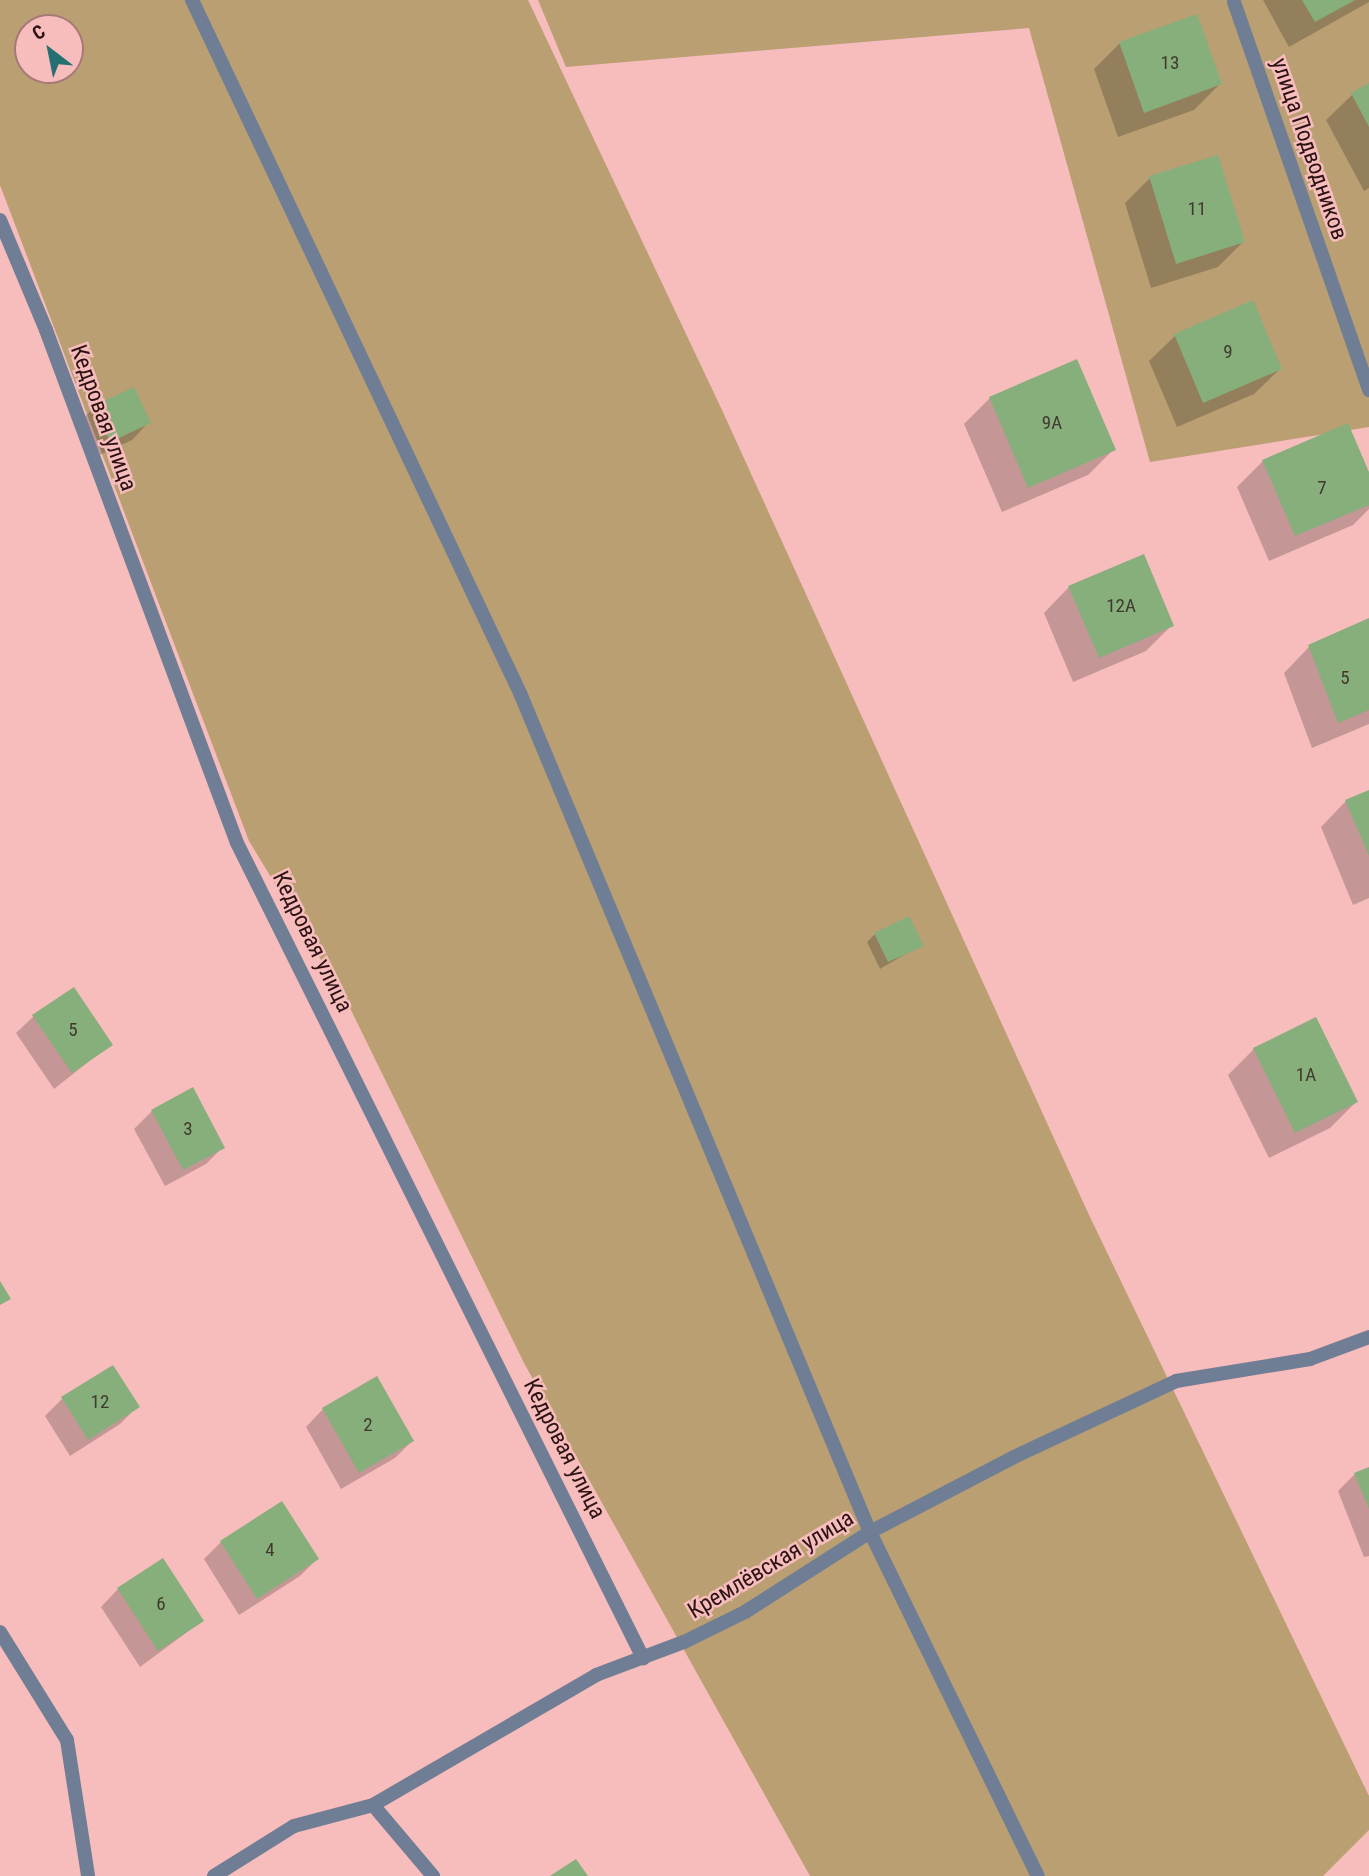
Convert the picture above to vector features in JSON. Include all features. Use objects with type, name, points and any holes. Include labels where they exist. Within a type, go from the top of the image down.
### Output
[{"type":"street","points":[[192,0],[520,693],[870,1532],[1038,1876]]},
{"type":"street","name":"улица Подводников","points":[[1234,2],[1369,390]]},
{"type":"street","name":"Кедровая улица","points":[[0,220],[46,330],[237,842],[643,1658]]},
{"type":"street","name":"Кремлёвская улица","points":[[214,1876],[294,1826],[373,1805],[596,1675],[643,1658],[744,1612],[870,1532],[1014,1457],[1176,1381],[1310,1359],[1369,1337]]},
{"type":"street","points":[[0,1632],[67,1740],[88,1876]]},
{"type":"street","points":[[373,1805],[433,1876]]},
{"type":"shaded area","points":[[0,0],[528,0],[722,410],[1089,1215],[1369,1796],[1369,1830],[1323,1876],[810,1876],[524,1363],[349,1006],[249,841],[0,185]]},
{"type":"shaded area","points":[[538,0],[1369,0],[1369,427],[1150,462],[1029,28],[566,67]]},
{"type":"building","points":[[1302,0],[1355,0],[1315,22]]},
{"type":"building","points":[[1197,14],[1222,84],[1144,113],[1119,42]]},
{"type":"building","points":[[1369,83],[1369,127],[1351,93]]},
{"type":"building","points":[[1218,155],[1245,242],[1176,264],[1149,176]]},
{"type":"building","points":[[1253,300],[1282,369],[1203,403],[1174,334]]},
{"type":"building","points":[[1077,359],[1116,450],[1028,488],[989,397]]},
{"type":"building","points":[[134,387],[151,423],[110,442],[93,406]]},
{"type":"building","points":[[1348,423],[1369,472],[1369,505],[1295,536],[1262,460]]},
{"type":"building","points":[[1144,554],[1174,626],[1099,658],[1068,586]]},
{"type":"building","points":[[1369,618],[1369,710],[1338,723],[1308,645]]},
{"type":"building","points":[[1369,790],[1369,856],[1345,800]]},
{"type":"building","points":[[909,916],[924,946],[888,962],[874,933]]},
{"type":"building","points":[[74,987],[113,1045],[72,1073],[32,1015]]},
{"type":"building","points":[[1316,1017],[1358,1102],[1295,1133],[1253,1048]]},
{"type":"building","points":[[193,1087],[225,1148],[183,1170],[151,1110]]},
{"type":"building","points":[[0,1281],[11,1299],[0,1305]]},
{"type":"building","points":[[113,1365],[140,1407],[88,1440],[61,1397]]},
{"type":"building","points":[[377,1376],[414,1441],[359,1473],[322,1408]]},
{"type":"building","points":[[1369,1467],[1369,1509],[1354,1473]]},
{"type":"building","points":[[282,1501],[319,1559],[257,1599],[220,1541]]},
{"type":"building","points":[[163,1558],[204,1621],[158,1651],[117,1588]]},
{"type":"building","points":[[576,1859],[588,1876],[550,1876]]}]
